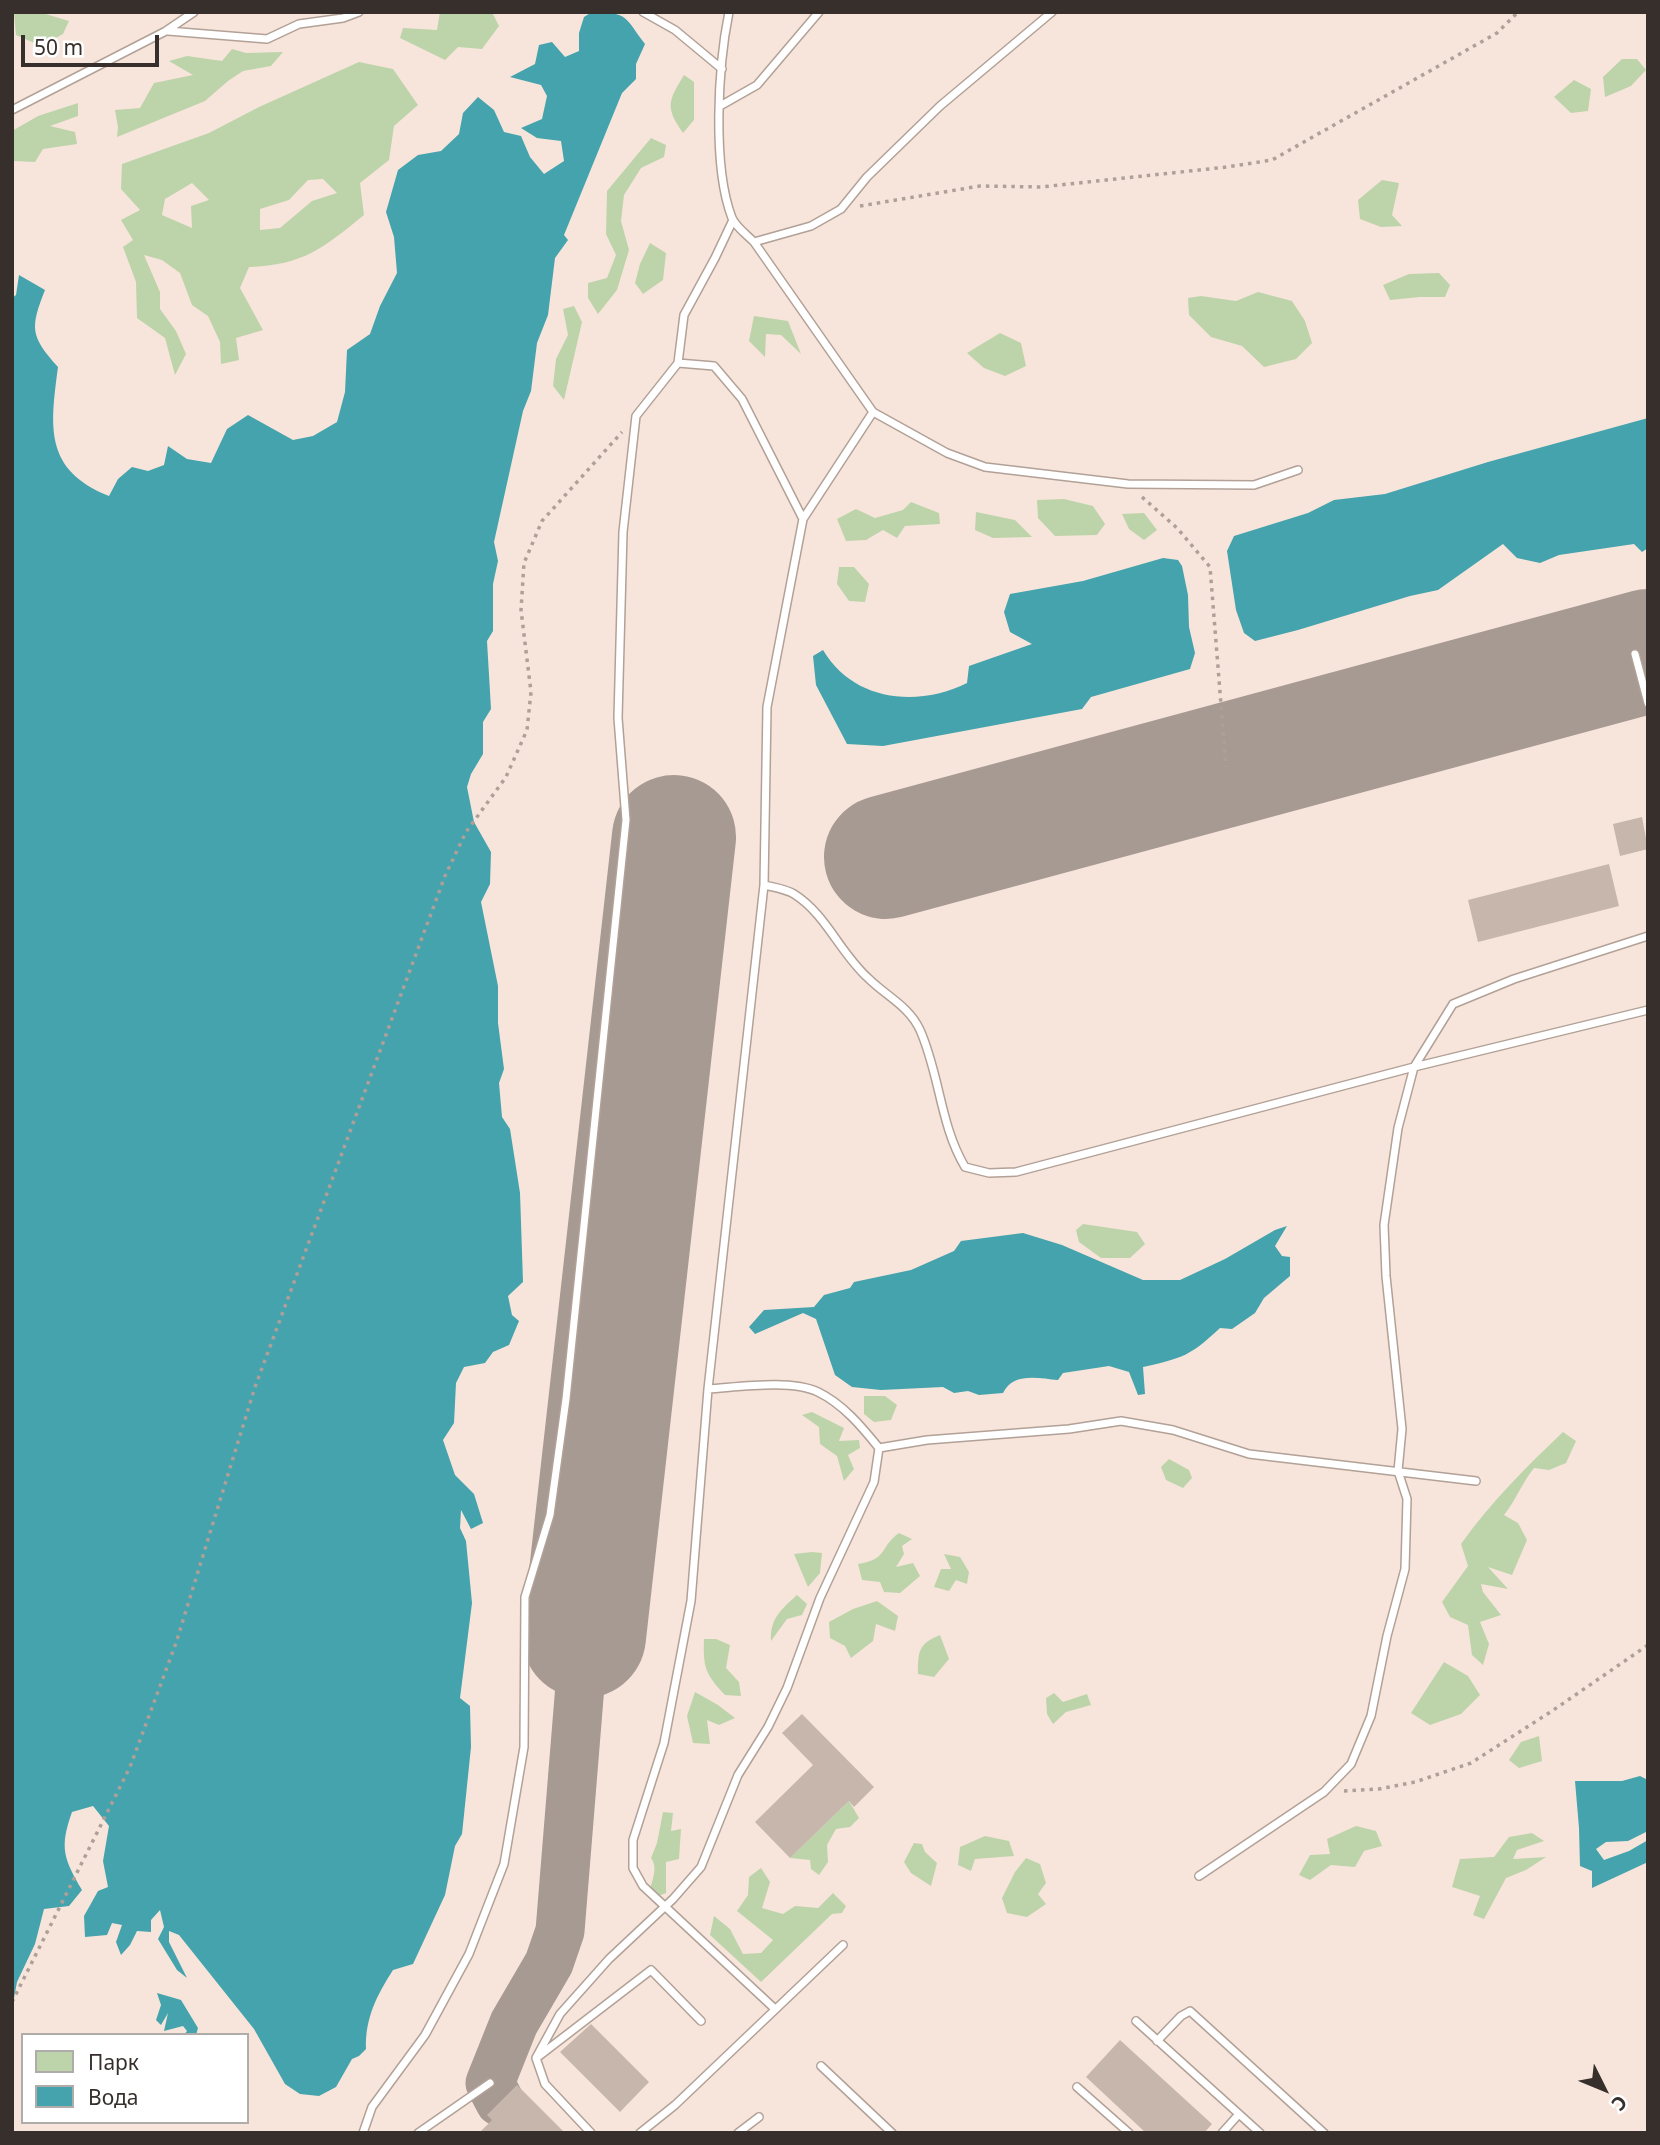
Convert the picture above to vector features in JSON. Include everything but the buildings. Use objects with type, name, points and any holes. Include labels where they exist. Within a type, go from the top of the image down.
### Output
[{"type":"lane","points":[[12,110],[166,31],[194,12]]},
{"type":"lane","points":[[166,31],[267,38],[299,24],[343,18],[359,12]]},
{"type":"lane","points":[[643,12],[675,30],[722,69]]},
{"type":"lane","points":[[729,12],[723,44],[720,172],[733,220],[754,242],[873,412],[947,453],[985,467],[1128,484],[1254,485],[1298,470]]},
{"type":"lane","points":[[720,106],[757,85],[819,12]]},
{"type":"lane","points":[[754,242],[811,226],[841,209],[867,177],[940,106],[1052,12]]},
{"type":"lane","points":[[363,2133],[372,2107],[425,2035],[469,1954],[503,1864],[524,1747],[525,1597],[550,1515],[565,1399],[626,820],[618,718],[623,532],[636,416],[678,363],[684,315],[733,220]]},
{"type":"lane","points":[[678,363],[714,366],[741,399],[803,519]]},
{"type":"lane","points":[[775,2009],[643,1886],[634,1868],[633,1840],[664,1743],[691,1601],[708,1389],[764,885],[767,707],[803,519],[849,451],[860,428],[873,412]]},
{"type":"lane","points":[[1635,654],[1648,703]]},
{"type":"lane","points":[[764,885],[793,893],[820,919],[846,956],[869,979],[900,1002],[919,1028],[934,1069],[953,1147],[965,1167],[989,1173],[1016,1172],[1413,1067],[1648,1010]]},
{"type":"lane","points":[[1199,1876],[1324,1792],[1351,1764],[1371,1717],[1387,1636],[1405,1569],[1407,1499],[1398,1471],[1402,1429],[1386,1276],[1384,1225],[1398,1128],[1413,1067],[1453,1004],[1514,979],[1648,936]]},
{"type":"lane","points":[[591,2133],[545,2084],[536,2058],[560,2014],[609,1959],[665,1907],[701,1867],[738,1775],[768,1727],[787,1688],[820,1598],[874,1482],[879,1448],[855,1419],[817,1391],[778,1385],[708,1389]]},
{"type":"lane","points":[[879,1448],[927,1440],[1069,1429],[1121,1421],[1173,1430],[1249,1454],[1476,1481]]},
{"type":"lane","points":[[640,2133],[676,2105],[843,1945]]},
{"type":"lane","points":[[536,2058],[651,1970],[701,2021]]},
{"type":"lane","points":[[1157,2041],[1181,2016],[1190,2011],[1324,2133]]},
{"type":"lane","points":[[1136,2021],[1260,2133]]},
{"type":"lane","points":[[821,2066],[892,2133]]},
{"type":"lane","points":[[418,2133],[490,2083]]},
{"type":"lane","points":[[1077,2087],[1129,2133]]},
{"type":"lane","points":[[1222,2133],[1239,2114]]},
{"type":"lane","points":[[737,2133],[759,2117]]},
{"type":"path","points":[[841,209],[980,186],[1041,187],[1272,160],[1497,33],[1518,12]]},
{"type":"path","points":[[12,2002],[130,1767],[176,1643],[254,1387],[445,876],[466,832],[506,777],[527,730],[531,692],[521,610],[524,563],[542,522],[636,416]]},
{"type":"path","points":[[1128,484],[1177,528],[1210,566],[1226,766]]},
{"type":"path","points":[[1324,1792],[1379,1789],[1415,1782],[1471,1763],[1648,1645]]},
{"type":"green space","points":[[39,12],[69,21],[63,34],[41,46],[16,35],[14,13]]},
{"type":"green space","points":[[440,12],[492,12],[499,26],[482,49],[458,47],[445,60],[400,38],[403,28],[437,30]]},
{"type":"green space","points":[[232,49],[246,53],[283,52],[271,66],[243,71],[205,101],[117,137],[115,110],[140,108],[154,83],[193,75],[169,61],[187,56],[222,61]]},
{"type":"green space","points":[[1622,59],[1637,59],[1646,70],[1631,86],[1605,97],[1603,77]]},
{"type":"green space","points":[[359,62],[393,69],[418,105],[394,126],[389,160],[360,183],[364,215],[312,253],[284,263],[249,267],[240,288],[263,330],[236,338],[239,360],[221,364],[220,342],[208,316],[192,305],[180,273],[162,260],[144,255],[160,292],[160,309],[176,331],[186,354],[175,375],[165,338],[137,318],[136,282],[123,247],[133,240],[121,220],[140,210],[121,189],[122,164],[209,133],[259,107]],"holes":[[[323,179],[337,193],[312,201],[280,228],[260,230],[260,209],[289,200],[308,180]],[[192,183],[209,200],[191,206],[192,228],[162,215],[165,199]]]},
{"type":"green space","points":[[684,75],[694,82],[694,120],[683,133],[673,117],[671,104]]},
{"type":"green space","points":[[1574,80],[1591,89],[1588,111],[1571,113],[1554,97]]},
{"type":"green space","points":[[78,103],[78,116],[50,126],[75,132],[77,144],[43,149],[35,162],[12,163],[12,131],[38,116]]},
{"type":"green space","points":[[651,138],[666,145],[664,157],[641,168],[624,195],[621,221],[629,250],[617,290],[598,314],[588,298],[588,283],[607,278],[616,255],[606,234],[607,191]]},
{"type":"green space","points":[[1382,180],[1399,183],[1392,215],[1402,226],[1381,227],[1360,219],[1358,200]]},
{"type":"green space","points":[[650,243],[666,253],[663,280],[643,294],[635,283]]},
{"type":"green space","points":[[1439,273],[1450,285],[1445,297],[1390,300],[1383,285],[1409,274]]},
{"type":"green space","points":[[1258,292],[1292,301],[1305,321],[1312,343],[1296,359],[1264,367],[1242,346],[1211,337],[1189,315],[1188,298],[1201,296],[1236,301]]},
{"type":"green space","points":[[574,306],[582,322],[564,400],[553,386],[556,359],[568,335],[563,309]]},
{"type":"green space","points":[[754,316],[788,321],[801,354],[781,335],[766,334],[765,357],[749,341]]},
{"type":"green space","points":[[1000,333],[1021,343],[1026,366],[1005,376],[984,368],[967,353]]},
{"type":"green space","points":[[1064,499],[1093,506],[1105,524],[1097,535],[1055,536],[1038,518],[1037,500]]},
{"type":"green space","points":[[911,502],[939,513],[940,524],[905,526],[897,538],[883,530],[866,540],[846,541],[837,519],[856,509],[875,518],[903,510]]},
{"type":"green space","points":[[976,512],[1015,520],[1032,537],[993,538],[975,530]]},
{"type":"green space","points":[[1144,513],[1157,530],[1144,540],[1129,529],[1122,514]]},
{"type":"green space","points":[[839,567],[854,567],[869,584],[865,602],[849,601],[837,584]]},
{"type":"green space","points":[[1083,1224],[1137,1232],[1145,1244],[1130,1258],[1101,1258],[1079,1242],[1076,1230]]},
{"type":"green space","points":[[864,1396],[885,1396],[897,1405],[891,1420],[874,1422],[864,1414]]},
{"type":"green space","points":[[812,1412],[844,1428],[839,1441],[859,1440],[860,1448],[848,1455],[854,1469],[844,1481],[837,1456],[820,1444],[819,1427],[802,1415]]},
{"type":"green space","points":[[1563,1432],[1576,1441],[1566,1463],[1549,1470],[1534,1468],[1504,1515],[1518,1523],[1527,1540],[1512,1575],[1488,1567],[1508,1589],[1481,1584],[1483,1592],[1501,1615],[1480,1622],[1489,1644],[1483,1665],[1472,1655],[1468,1625],[1450,1617],[1442,1602],[1468,1566],[1461,1544],[1509,1485]]},
{"type":"green space","points":[[1169,1459],[1189,1470],[1192,1478],[1183,1488],[1166,1480],[1161,1467]]},
{"type":"green space","points":[[899,1533],[912,1539],[902,1546],[904,1554],[896,1567],[913,1563],[920,1576],[900,1593],[884,1592],[880,1582],[862,1580],[858,1564],[879,1556]]},
{"type":"green space","points":[[822,1553],[820,1573],[808,1587],[794,1554]]},
{"type":"green space","points":[[944,1554],[960,1557],[969,1572],[967,1584],[956,1580],[949,1591],[934,1587],[941,1569],[951,1569]]},
{"type":"green space","points":[[797,1595],[807,1604],[802,1615],[787,1619],[771,1641],[775,1620],[781,1610]]},
{"type":"green space","points":[[877,1601],[898,1616],[895,1631],[876,1624],[873,1641],[851,1658],[845,1646],[830,1638],[829,1622],[853,1609]]},
{"type":"green space","points":[[940,1635],[949,1659],[934,1677],[918,1674],[918,1660],[923,1645]]},
{"type":"green space","points":[[704,1639],[716,1639],[730,1645],[726,1668],[739,1682],[741,1696],[725,1695],[709,1675],[704,1657]]},
{"type":"green space","points":[[1444,1662],[1468,1676],[1480,1695],[1461,1714],[1430,1725],[1411,1713]]},
{"type":"green space","points":[[695,1692],[735,1718],[719,1725],[707,1720],[710,1744],[693,1743],[687,1716]]},
{"type":"green space","points":[[1054,1693],[1063,1702],[1087,1694],[1091,1705],[1066,1712],[1053,1724],[1047,1714],[1046,1698]]},
{"type":"green space","points":[[1539,1736],[1542,1761],[1519,1768],[1509,1760],[1521,1742]]},
{"type":"green space","points":[[849,1801],[859,1818],[850,1827],[836,1829],[827,1845],[828,1862],[819,1875],[811,1869],[810,1860],[790,1858]]},
{"type":"green space","points":[[663,1812],[673,1813],[671,1831],[681,1829],[679,1859],[666,1862],[666,1893],[656,1897],[649,1895],[654,1871],[651,1858]]},
{"type":"green space","points":[[1356,1826],[1376,1831],[1382,1846],[1364,1851],[1355,1867],[1331,1865],[1310,1880],[1299,1875],[1310,1855],[1330,1854],[1327,1839]]},
{"type":"green space","points":[[1532,1833],[1544,1841],[1517,1850],[1513,1859],[1546,1857],[1526,1870],[1506,1878],[1484,1919],[1473,1915],[1480,1896],[1452,1887],[1460,1859],[1494,1857],[1509,1837]]},
{"type":"green space","points":[[985,1836],[1009,1841],[1014,1856],[975,1859],[971,1871],[958,1865],[960,1847]]},
{"type":"green space","points":[[914,1843],[922,1844],[925,1852],[937,1863],[931,1886],[911,1873],[904,1862]]},
{"type":"green space","points":[[1026,1858],[1040,1864],[1046,1883],[1038,1894],[1046,1904],[1027,1917],[1007,1913],[1002,1898],[1015,1872]]},
{"type":"green space","points":[[761,1868],[770,1882],[762,1908],[783,1914],[795,1906],[818,1908],[833,1893],[846,1906],[842,1913],[832,1914],[761,1982],[710,1935],[714,1916],[730,1929],[743,1954],[761,1953],[773,1940],[737,1911],[748,1895],[749,1877]]},
{"type":"water","points":[[592,12],[613,13],[625,18],[645,44],[636,64],[636,79],[622,93],[564,235],[568,240],[555,258],[548,315],[537,343],[531,391],[523,411],[494,542],[498,561],[493,584],[493,631],[487,641],[491,709],[483,722],[483,754],[467,787],[474,822],[491,852],[490,884],[481,902],[498,986],[498,1023],[504,1069],[499,1083],[502,1117],[510,1129],[520,1193],[523,1282],[508,1296],[512,1315],[519,1321],[509,1345],[493,1352],[485,1363],[464,1367],[456,1383],[454,1423],[443,1440],[455,1475],[474,1494],[483,1523],[471,1529],[461,1510],[460,1528],[466,1541],[472,1603],[460,1698],[470,1706],[471,1747],[462,1834],[455,1846],[445,1895],[413,1964],[393,1970],[377,1998],[370,2017],[366,2049],[352,2059],[336,2087],[319,2096],[300,2094],[285,2084],[254,2029],[179,1935],[169,1931],[169,1942],[187,1978],[177,1970],[158,1939],[164,1927],[160,1910],[151,1920],[151,1932],[137,1931],[121,1955],[116,1942],[122,1925],[112,1923],[107,1935],[85,1937],[84,1916],[98,1891],[108,1887],[103,1861],[109,1826],[93,1806],[72,1812],[66,1835],[67,1861],[82,1890],[69,1906],[44,1909],[35,1944],[17,1982],[12,2009],[12,298],[16,295],[19,275],[45,290],[35,331],[42,347],[58,367],[53,409],[56,444],[62,460],[72,473],[109,496],[118,479],[132,467],[148,471],[164,465],[168,446],[187,459],[211,463],[227,429],[248,415],[293,440],[313,436],[337,422],[345,392],[347,350],[370,334],[380,306],[397,273],[394,237],[386,212],[398,170],[418,155],[441,151],[459,134],[463,113],[478,97],[494,110],[504,132],[521,136],[530,157],[544,174],[564,161],[561,141],[537,138],[521,128],[542,119],[547,96],[541,85],[510,77],[535,64],[539,45],[552,42],[565,57],[579,51],[579,33],[584,17]]},
{"type":"water","points":[[1648,418],[1648,548],[1642,552],[1634,544],[1559,555],[1540,563],[1517,558],[1503,544],[1438,590],[1255,641],[1244,633],[1236,610],[1227,551],[1234,536],[1308,513],[1334,500],[1385,494],[1488,462]]},
{"type":"water","points":[[1163,558],[1178,560],[1182,566],[1195,653],[1190,669],[1091,697],[1082,709],[883,746],[847,744],[816,685],[813,656],[823,650],[851,680],[869,689],[907,697],[948,691],[967,683],[969,666],[1032,644],[1010,632],[1004,612],[1010,594],[1083,581]]},
{"type":"water","points":[[1287,1226],[1275,1246],[1282,1256],[1290,1257],[1290,1276],[1264,1298],[1255,1313],[1232,1329],[1220,1328],[1185,1355],[1143,1367],[1145,1394],[1138,1395],[1129,1372],[1109,1366],[1063,1373],[1058,1380],[1020,1379],[1007,1386],[1003,1393],[979,1395],[968,1391],[954,1393],[943,1387],[881,1390],[852,1387],[835,1375],[816,1319],[803,1313],[755,1334],[749,1327],[764,1310],[814,1307],[824,1295],[850,1288],[854,1282],[911,1270],[954,1251],[961,1241],[1023,1233],[1062,1245],[1143,1280],[1180,1280]]},
{"type":"water","points":[[1640,1776],[1648,1780],[1648,1831],[1628,1841],[1606,1842],[1596,1849],[1604,1860],[1629,1851],[1648,1840],[1648,1862],[1592,1888],[1592,1871],[1580,1866],[1575,1781],[1622,1781]]},
{"type":"water","points":[[157,1993],[181,2000],[198,2028],[197,2033],[186,2033],[183,2026],[164,2031],[168,2013],[161,2025],[156,2020],[161,2005]]},
{"type":"taxiway","points":[[500,2102],[490,2083],[514,2023],[549,1963],[560,1931],[584,1636]]},
{"type":"runway","points":[[886,857],[1648,651]]},
{"type":"runway","points":[[584,1636],[674,837]]}]
